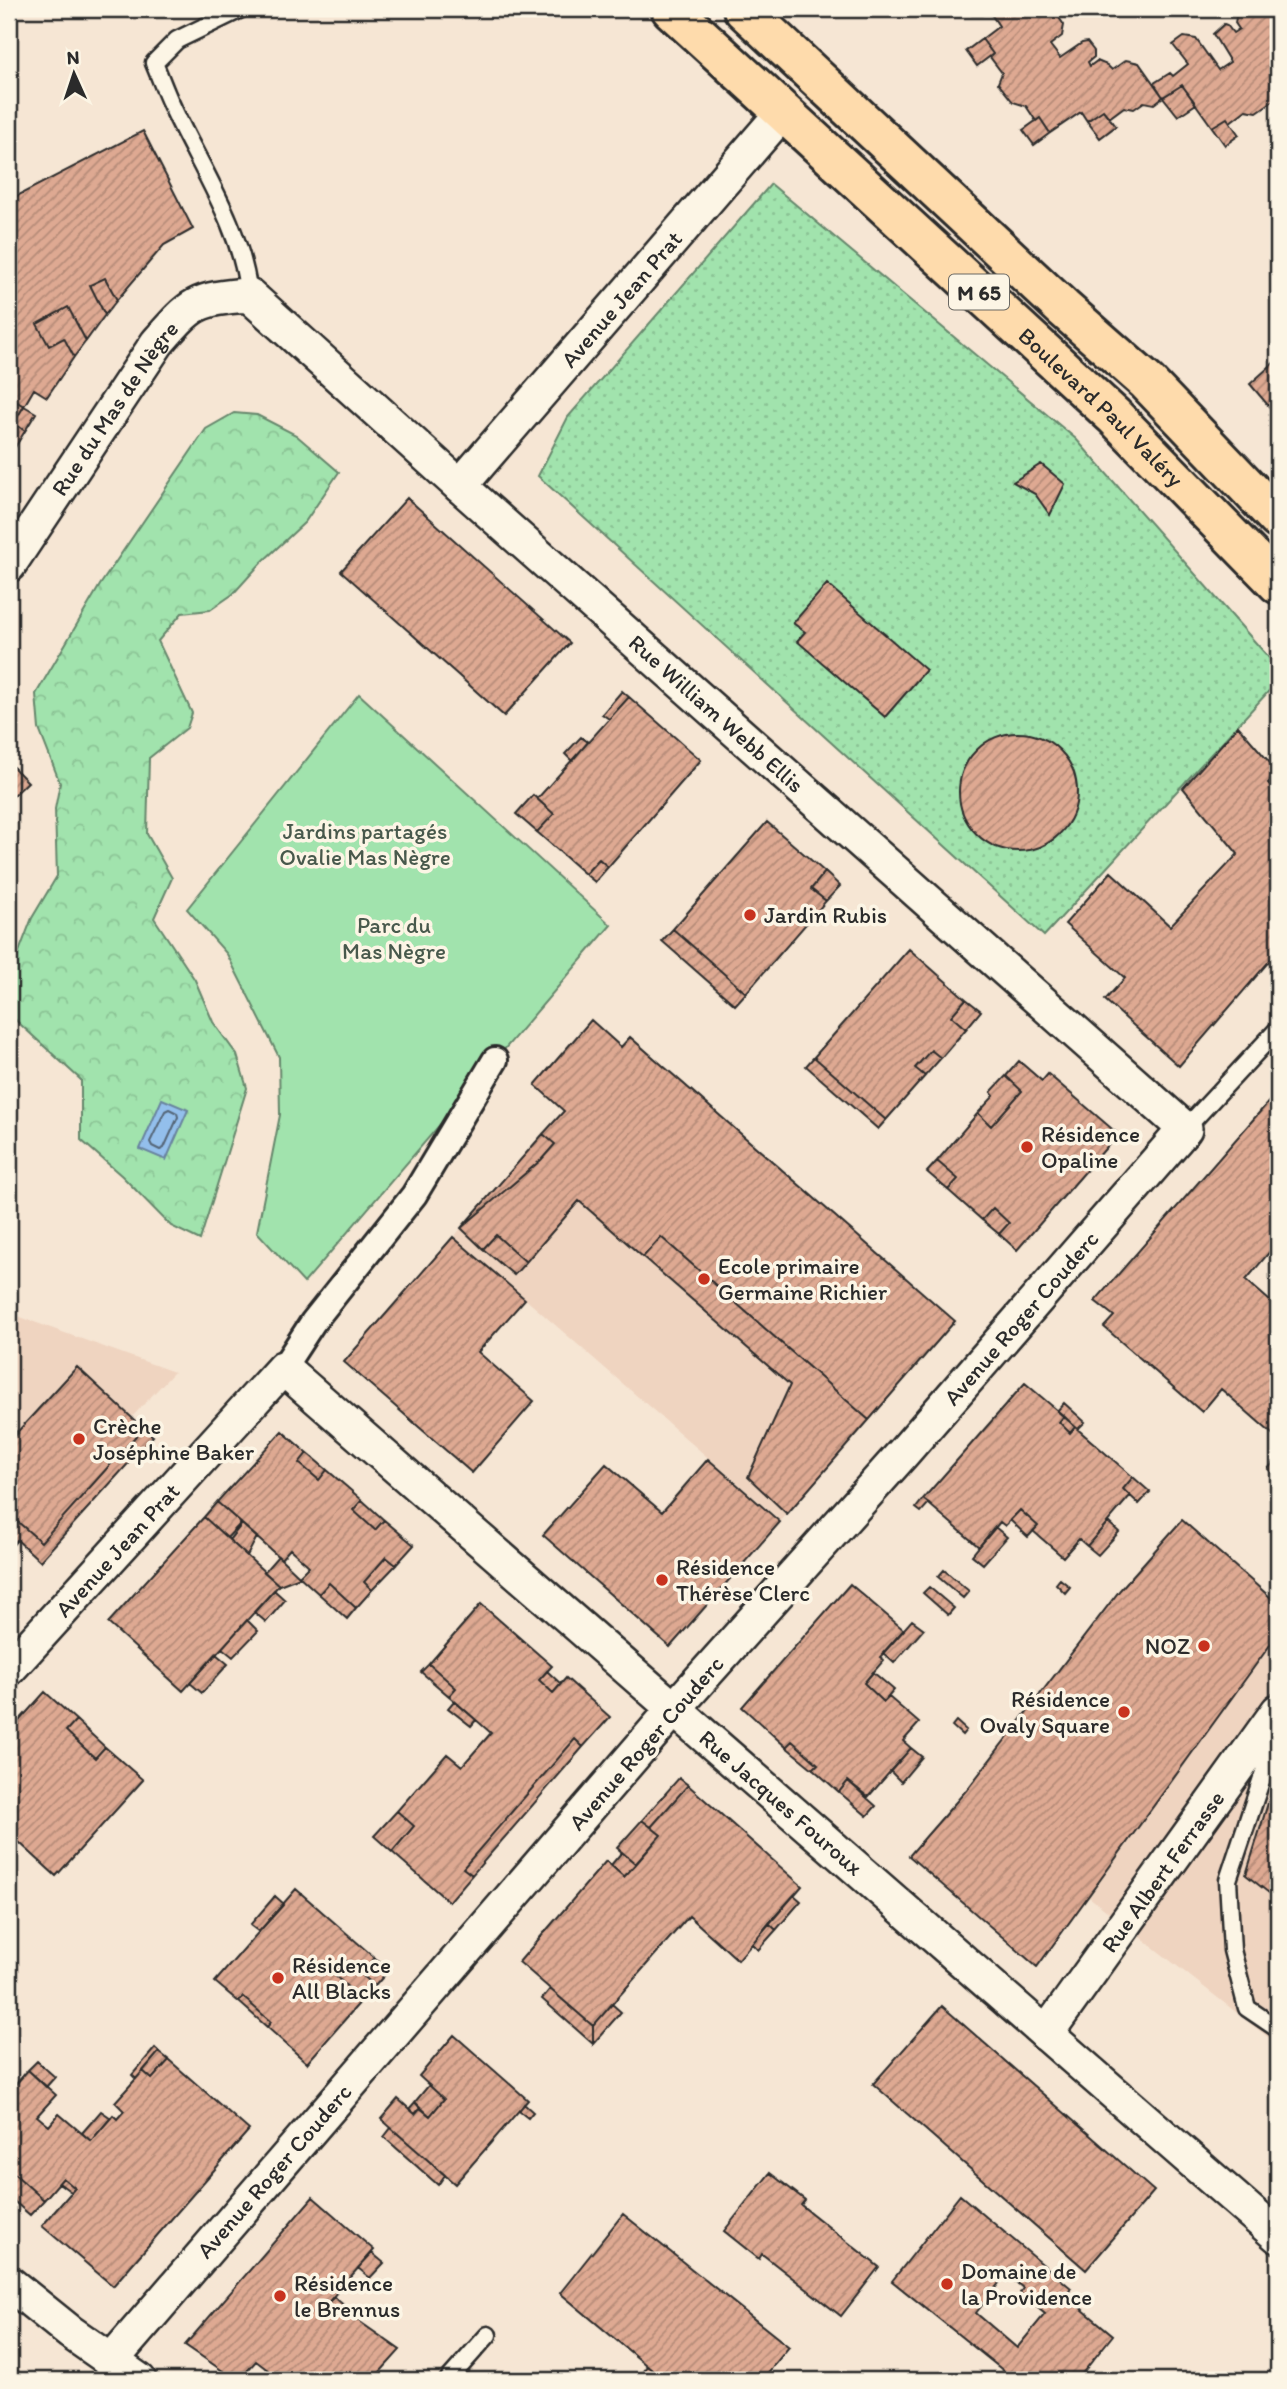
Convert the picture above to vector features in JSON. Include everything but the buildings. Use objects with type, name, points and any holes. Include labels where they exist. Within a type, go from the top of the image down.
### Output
[{"type":"main road","name":"Boulevard Paul Valéry","points":[[671,9],[1114,416],[1278,584]]},
{"type":"main road","name":"Boulevard Paul Valéry","points":[[743,9],[1063,308],[1147,382],[1278,520]]},
{"type":"street","name":"Avenue Jean Prat","points":[[460,486],[783,112]]},
{"type":"street","name":"Rue William Webb Ellis","points":[[249,295],[460,486],[1185,1129]]},
{"type":"street","name":"Rue du Mas de Nègre","points":[[9,565],[157,343],[183,313],[200,302],[249,295]]},
{"type":"street","points":[[283,1368],[313,1322],[414,1195],[495,1060]]},
{"type":"street","name":"Avenue Roger Couderc","points":[[111,2361],[673,1710],[904,1452],[1185,1129]]},
{"type":"street","name":"Avenue Jean Prat","points":[[9,1669],[283,1368]]},
{"type":"street","name":"Rue Jacques Fouroux","points":[[283,1368],[1278,2235]]},
{"type":"street","name":"Rue Albert Ferrasse","points":[[1046,2034],[1278,1711]]},
{"type":"street","points":[[9,2283],[70,2332],[139,2380]]},
{"type":"lane","points":[[241,9],[177,40],[154,63],[171,104],[218,196],[244,266],[249,295]]},
{"type":"lane","points":[[1185,1129],[1278,1029]]},
{"type":"lane","points":[[1278,1730],[1228,1880],[1232,1950],[1247,2008],[1278,2029]]},
{"type":"lane","points":[[448,2380],[488,2335]]},
{"type":"shaded area","name":"Ecole primaire Germaine Richier","points":[[591,1020],[621,1046],[630,1037],[955,1321],[781,1521],[454,1237],[461,1228],[541,1160],[554,1144],[543,1134],[564,1110],[535,1085]]},
{"type":"shaded area","name":"Crèche Joséphine Baker","points":[[9,1313],[174,1372],[132,1417],[153,1436],[40,1561],[17,1540],[9,1549]]},
{"type":"shaded area","points":[[1278,1633],[1278,2045],[1089,1897]]},
{"type":"green space","points":[[771,184],[1076,439],[1278,668],[1278,681],[1044,936],[538,476],[568,417]]},
{"type":"green space","points":[[234,413],[257,415],[296,435],[339,472],[305,522],[261,563],[233,594],[210,610],[182,613],[158,641],[192,713],[187,728],[149,758],[147,834],[172,878],[154,918],[195,980],[213,1022],[237,1055],[247,1088],[200,1240],[171,1226],[122,1176],[81,1140],[81,1080],[9,1014],[9,978],[32,918],[57,876],[55,809],[60,783],[39,729],[36,694],[100,585],[206,429]]},
{"type":"green space","name":"Parc du Mas Nègre","points":[[359,694],[611,925],[304,1283],[257,1232],[280,1115],[279,1057],[227,954],[187,909]]},
{"type":"water","points":[[162,1099],[188,1110],[166,1160],[140,1149]]},
{"type":"place","name":"Jardin Rubis","points":[[750,915]]},
{"type":"place","name":"Résidence Opaline","points":[[1027,1147]]},
{"type":"place","name":"Ecole primaire Germaine Richier","points":[[704,1279]]},
{"type":"place","name":"Crèche Joséphine Baker","points":[[79,1439]]},
{"type":"place","name":"Résidence Thérèse Clerc","points":[[662,1580]]},
{"type":"place","name":"NOZ","points":[[1204,1646]]},
{"type":"place","name":"Résidence Ovaly Square","points":[[1124,1712]]},
{"type":"place","name":"Résidence All Blacks","points":[[278,1978]]},
{"type":"place","name":"Domaine de la Providence","points":[[947,2284]]},
{"type":"place","name":"Résidence le Brennus","points":[[280,2296]]},
{"type":"park label","name":"Jardins partagés Ovalie Mas Nègre","points":[[365,844]]}]
